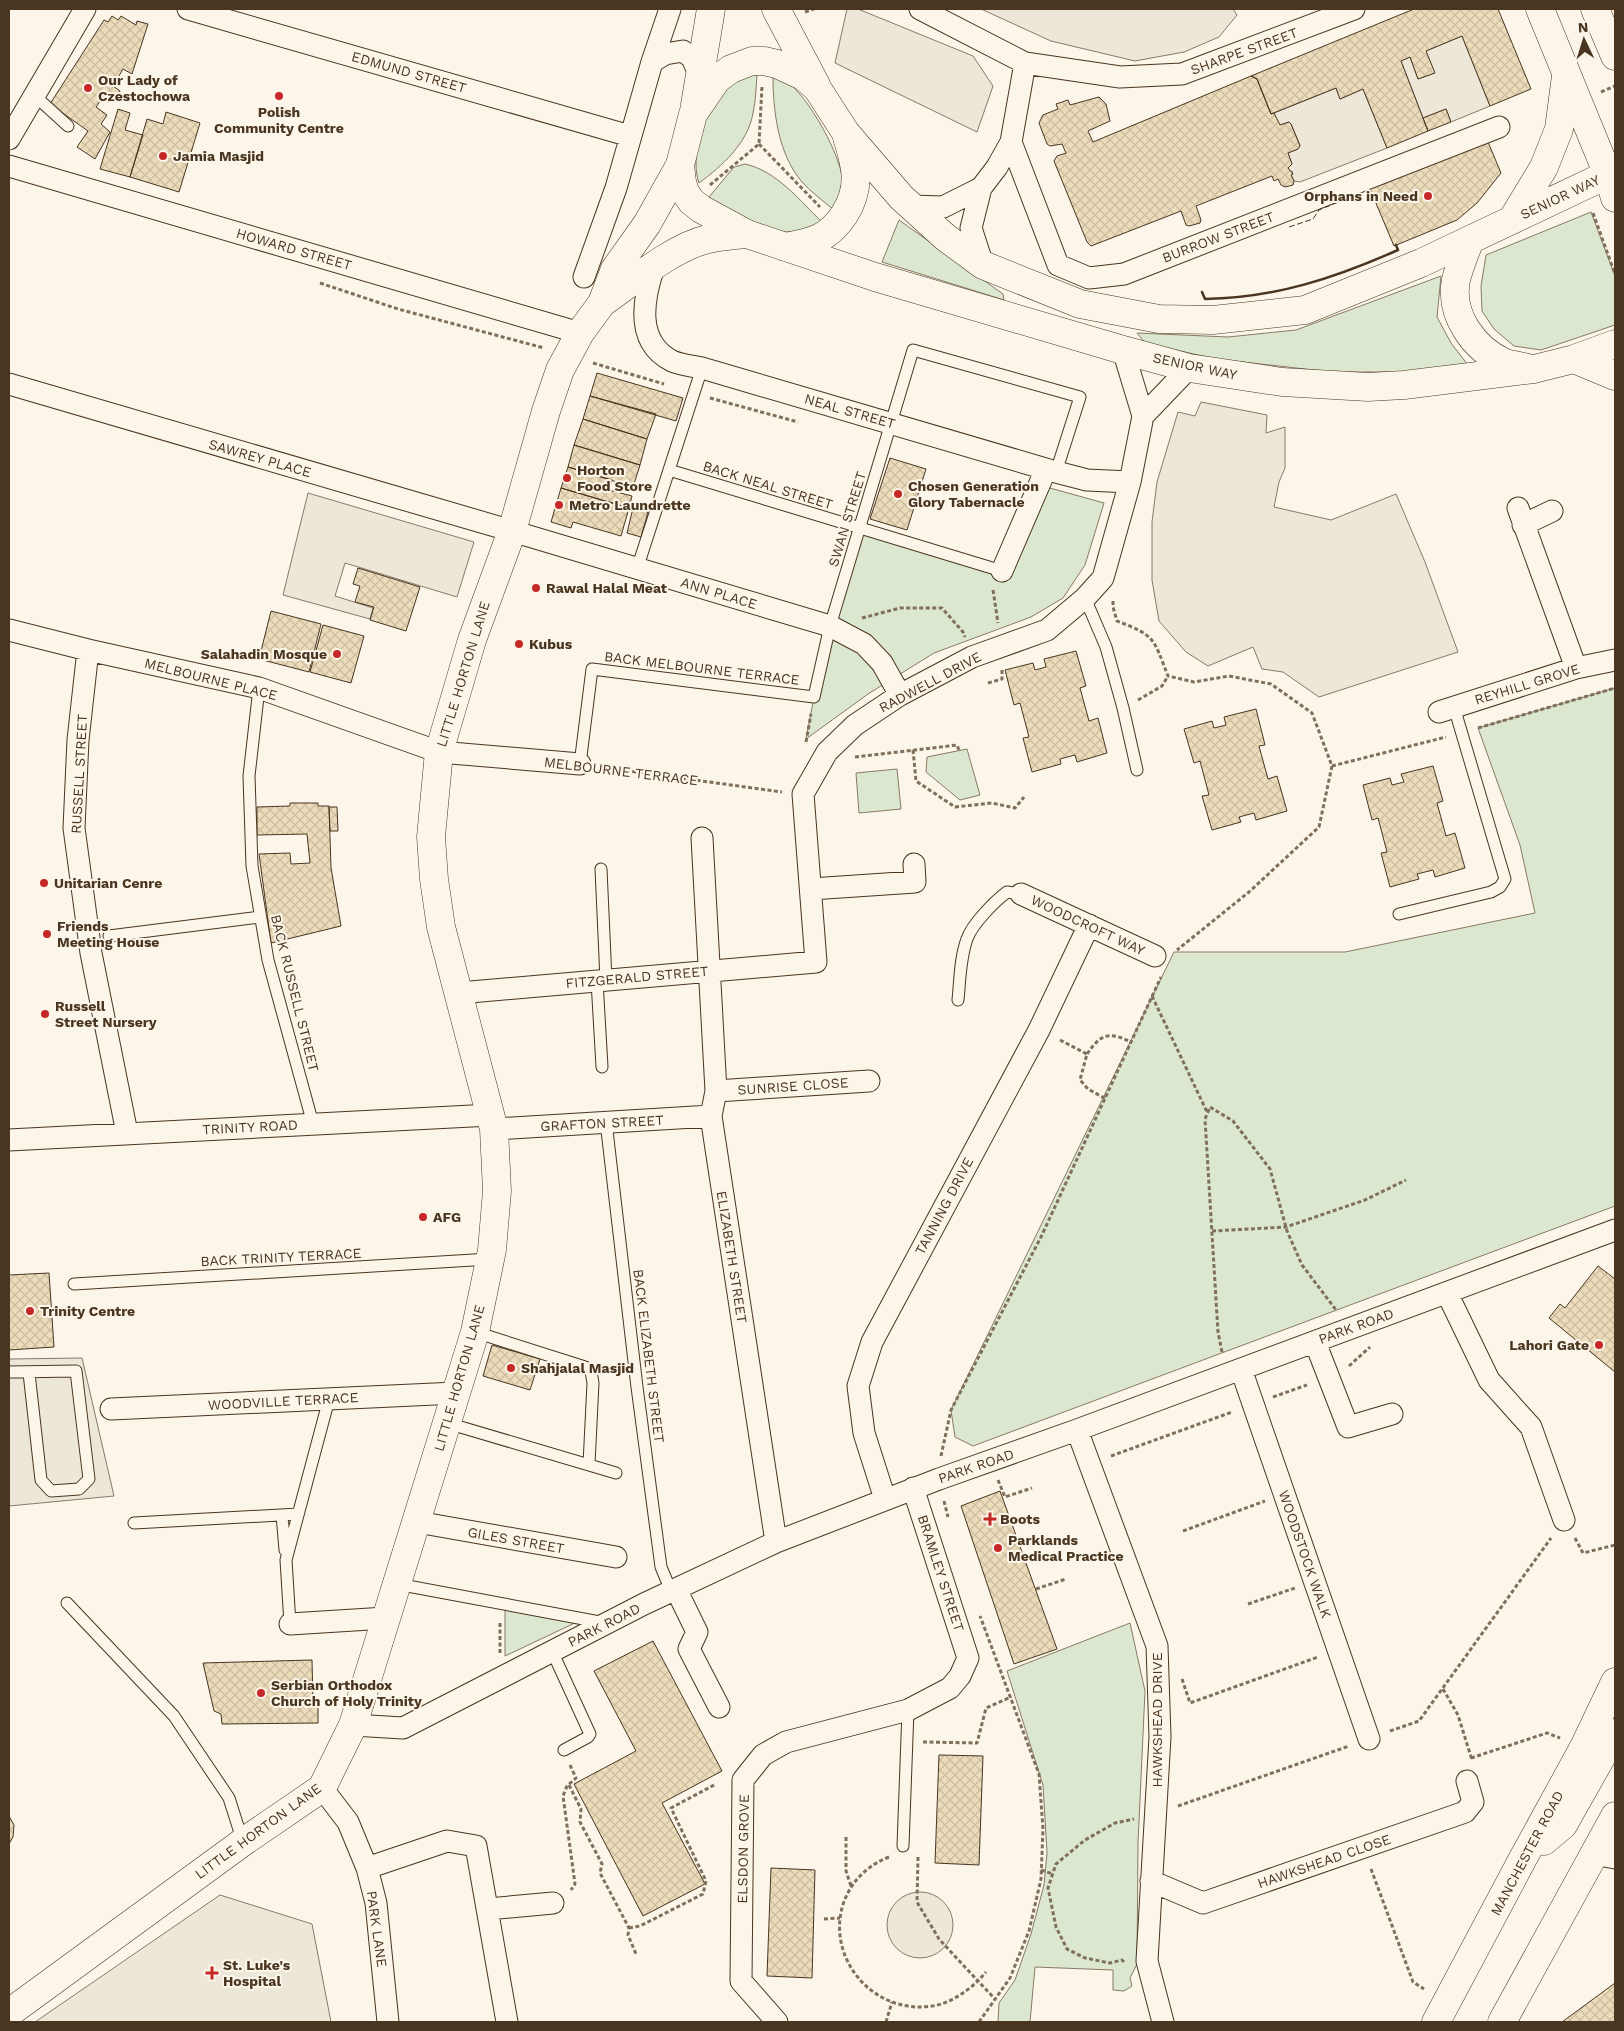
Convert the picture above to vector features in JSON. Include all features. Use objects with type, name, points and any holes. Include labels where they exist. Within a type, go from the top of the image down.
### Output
[{"type":"main road","points":[[693,114],[711,9]]},
{"type":"main road","points":[[776,9],[817,88]]},
{"type":"main road","points":[[1540,9],[1613,181]]},
{"type":"main road","points":[[1595,9],[1615,56]]},
{"type":"main road","name":"SENIOR WAY","points":[[1613,181],[1512,220],[1421,263],[1305,310],[1228,319],[1159,319],[1080,304],[983,265],[945,237],[910,206],[846,133],[817,88],[797,73],[777,64],[764,61],[752,62],[731,68],[717,79],[693,114],[680,165],[682,182],[691,201],[701,209],[747,234],[875,277],[1189,368],[1282,382],[1368,387],[1404,385],[1534,369],[1574,360],[1615,344]]},
{"type":"main road","points":[[1512,220],[1544,167],[1560,129],[1567,73]]},
{"type":"main road","name":"SENIOR WAY","points":[[785,246],[821,238],[837,225],[853,201],[855,162],[846,133]]},
{"type":"main road","name":"LITTLE HORTON LANE","points":[[9,2013],[243,1842],[322,1788],[353,1725],[475,1332],[490,1259],[497,1191],[492,1122],[441,927],[434,879],[431,837],[439,752],[472,640],[512,531],[546,411],[574,344],[602,304],[615,269],[647,224],[680,165]]},
{"type":"main road","name":"LITTLE HORTON LANE","points":[[602,304],[674,253],[694,243],[708,239],[747,234]]},
{"type":"main road","points":[[1470,240],[1456,280],[1457,310],[1469,336],[1488,352],[1506,363],[1534,369]]},
{"type":"main road","points":[[1574,360],[1615,376]]},
{"type":"main road","name":"MANCHESTER ROAD","points":[[1441,2014],[1520,1862],[1584,1747],[1615,1682]]},
{"type":"main road","points":[[1520,1862],[1563,1825],[1615,1733]]},
{"type":"main road","points":[[1502,2022],[1605,1856],[1615,1816]]},
{"type":"street","points":[[9,139],[85,9]]},
{"type":"street","name":"EDMUND STREET","points":[[188,9],[630,136]]},
{"type":"street","points":[[584,277],[616,188],[652,62],[670,9]]},
{"type":"street","name":"SHARPE STREET","points":[[930,11],[1025,63],[1120,77],[1182,74],[1354,9]]},
{"type":"street","points":[[652,62],[665,54],[683,51],[692,58],[699,74]]},
{"type":"street","points":[[983,265],[971,228],[981,188],[997,167],[1011,142],[1025,63]]},
{"type":"street","name":"BURROW STREET","points":[[1011,142],[1058,265],[1088,278],[1124,274],[1499,127]]},
{"type":"street","name":"HOWARD STREET","points":[[9,166],[574,344]]},
{"type":"street","points":[[910,206],[943,207],[981,188]]},
{"type":"street","name":"NEAL STREET","points":[[654,267],[644,303],[644,322],[650,339],[672,361],[702,368],[1087,480],[1130,482]]},
{"type":"street","name":"RADWELL DRIVE","points":[[804,794],[827,752],[855,725],[900,695],[972,657],[1047,630],[1085,598],[1103,578],[1130,482],[1143,416],[1123,350]]},
{"type":"street","points":[[1143,416],[1189,368]]},
{"type":"street","name":"SAWREY PLACE","points":[[9,384],[512,531]]},
{"type":"street","points":[[996,569],[1051,470]]},
{"type":"street","points":[[1552,511],[1520,516],[1576,668]]},
{"type":"street","name":"ANN PLACE","points":[[512,531],[830,626],[864,644],[882,663],[900,695]]},
{"type":"street","name":"MELBOURNE PLACE","points":[[9,630],[88,650],[259,688],[439,752]]},
{"type":"street","name":"RUSSELL STREET","points":[[88,650],[78,740],[74,828],[91,953],[127,1133]]},
{"type":"street","name":"REYHILL GROVE","points":[[1446,709],[1576,668],[1615,660]]},
{"type":"street","name":"MELBOURNE TERRACE","points":[[439,752],[580,764]]},
{"type":"street","points":[[804,794],[811,889],[915,882],[914,864]]},
{"type":"street","name":"ELIZABETH STREET","points":[[702,838],[716,1091],[711,1116],[776,1542]]},
{"type":"street","name":"FITZGERALD STREET","points":[[459,993],[816,962],[811,889]]},
{"type":"street","name":"WOODCROFT WAY","points":[[1021,894],[1164,960]]},
{"type":"street","name":"TANNING DRIVE","points":[[885,1499],[864,1433],[858,1386],[872,1342],[1039,1030],[1089,925]]},
{"type":"street","name":"SUNRISE CLOSE","points":[[716,1091],[869,1081]]},
{"type":"street","name":"GRAFTON STREET","points":[[492,1122],[606,1122],[711,1116]]},
{"type":"street","name":"TRINITY ROAD","points":[[9,1140],[313,1124],[492,1122]]},
{"type":"street","name":"PARK ROAD","points":[[353,1725],[403,1728],[673,1590],[776,1542],[913,1488],[1077,1430],[1615,1230]]},
{"type":"street","points":[[1447,1293],[1489,1380],[1532,1427],[1564,1520]]},
{"type":"street","points":[[1314,1342],[1348,1427],[1392,1414]]},
{"type":"street","name":"WOODSTOCK WALK","points":[[1234,1372],[1284,1494],[1369,1739]]},
{"type":"street","name":"WOODVILLE TERRACE","points":[[111,1409],[456,1393]]},
{"type":"street","name":"HAWKSHEAD DRIVE","points":[[1077,1430],[1157,1646],[1160,1737],[1147,1961],[1163,2022]]},
{"type":"street","name":"BRAMLEY STREET","points":[[913,1488],[968,1658]]},
{"type":"street","name":"GILES STREET","points":[[417,1522],[616,1557]]},
{"type":"street","points":[[673,1590],[697,1632],[689,1649],[719,1707]]},
{"type":"street","points":[[290,1624],[386,1618]]},
{"type":"street","name":"ELSDON GROVE","points":[[777,2022],[740,1981],[743,1780],[763,1754],[786,1742],[908,1710],[950,1688],[960,1676],[968,1658]]},
{"type":"street","name":"HAWKSHEAD CLOSE","points":[[1151,1881],[1203,1903],[1465,1812],[1473,1802],[1467,1781]]},
{"type":"street","name":"PARK LANE","points":[[322,1788],[348,1822],[367,1868],[376,1903],[388,2022]]},
{"type":"street","points":[[367,1868],[447,1841],[476,1846],[507,2022]]},
{"type":"street","points":[[488,1909],[553,1903]]},
{"type":"lane","points":[[34,95],[68,126]]},
{"type":"lane","name":"SWAN STREET","points":[[814,698],[830,626],[913,350],[1080,397],[1051,470]]},
{"type":"lane","points":[[637,569],[702,368]]},
{"type":"lane","name":"BACK NEAL STREET","points":[[669,470],[996,569]]},
{"type":"lane","points":[[1085,598],[1106,647],[1138,770]]},
{"type":"lane","name":"BACK MELBOURNE TERRACE","points":[[580,764],[592,669],[814,698]]},
{"type":"lane","name":"BACK RUSSELL STREET","points":[[259,688],[249,776],[252,866],[268,960],[313,1124]]},
{"type":"lane","points":[[1399,914],[1491,892],[1500,887],[1505,879],[1446,709]]},
{"type":"lane","points":[[600,869],[602,1067]]},
{"type":"lane","points":[[958,1000],[967,937],[994,902],[1007,892],[1021,894]]},
{"type":"lane","points":[[109,936],[260,917]]},
{"type":"lane","name":"BACK ELIZABETH STREET","points":[[606,1122],[637,1387],[661,1567],[673,1590]]},
{"type":"lane","name":"BACK TRINITY TERRACE","points":[[74,1284],[490,1259]]},
{"type":"lane","points":[[475,1332],[585,1367],[591,1371],[589,1464]]},
{"type":"lane","points":[[9,1372],[76,1371],[90,1480],[78,1490],[51,1491],[41,1480],[29,1372]]},
{"type":"lane","points":[[286,1560],[328,1399]]},
{"type":"lane","points":[[447,1423],[616,1473]]},
{"type":"lane","points":[[134,1522],[298,1514]]},
{"type":"lane","points":[[282,1515],[290,1624]]},
{"type":"lane","points":[[397,1584],[607,1623]]},
{"type":"lane","points":[[67,1603],[174,1716],[229,1798],[243,1842]]},
{"type":"lane","points":[[552,1651],[590,1734],[588,1737],[564,1750]]},
{"type":"lane","points":[[903,1852],[908,1710]]},
{"type":"path","points":[[691,201],[759,144],[764,61]]},
{"type":"path","points":[[759,144],[837,225]]},
{"type":"path","points":[[313,280],[398,309],[574,344],[695,393],[799,423]]},
{"type":"path","points":[[996,569],[1001,647]]},
{"type":"path","points":[[1103,578],[1116,587],[1113,607],[1117,621],[1145,632],[1152,639],[1168,676]]},
{"type":"path","points":[[830,626],[900,608],[942,608],[963,632],[972,657]]},
{"type":"path","points":[[1123,708],[1162,686],[1168,676]]},
{"type":"path","points":[[950,1523],[938,1479],[942,1445],[951,1410],[1041,1237],[1106,1099],[1152,995],[1164,960],[1249,892],[1319,827],[1332,766],[1312,713],[1271,684],[1229,676],[1194,682],[1168,676]]},
{"type":"path","points":[[822,761],[957,745],[959,750]]},
{"type":"path","points":[[912,750],[916,781],[955,807],[992,803],[1015,808],[1024,797]]},
{"type":"path","name":"MELBOURNE TERRACE","points":[[580,764],[804,794]]},
{"type":"path","points":[[1152,995],[1208,1113]]},
{"type":"path","points":[[1039,1030],[1087,1054]]},
{"type":"path","points":[[1106,1099],[1088,1089],[1080,1080],[1087,1054],[1096,1042],[1104,1036],[1113,1035],[1131,1042]]},
{"type":"path","points":[[1234,1372],[1218,1332],[1205,1119],[1210,1107],[1233,1121],[1270,1169],[1286,1227],[1302,1265],[1349,1329]]},
{"type":"path","points":[[1212,1231],[1286,1227],[1365,1200],[1406,1180]]},
{"type":"path","points":[[991,1461],[1005,1497],[1032,1488]]},
{"type":"path","points":[[1183,1531],[1284,1494]]},
{"type":"path","points":[[1152,1982],[1133,1972],[1122,1960],[1110,1962],[1085,1958],[1067,1949],[1056,1927],[1048,1888],[1056,1864],[1085,1840],[1115,1823],[1155,1814],[1419,1722],[1564,1520],[1584,1553],[1615,1545]]},
{"type":"path","points":[[1036,1589],[1066,1579]]},
{"type":"path","points":[[1248,1604],[1314,1581]]},
{"type":"path","points":[[500,1603],[500,1678]]},
{"type":"path","points":[[978,1610],[1039,1774],[1043,1829],[1041,1870],[1029,1931],[1010,1978],[979,2022]]},
{"type":"path","points":[[1181,1676],[1190,1703],[1338,1650]]},
{"type":"path","points":[[1443,1689],[1458,1715],[1471,1758],[1467,1781]]},
{"type":"path","points":[[906,1742],[977,1743],[986,1708],[1011,1697]]},
{"type":"path","points":[[1471,1758],[1547,1733],[1584,1747]]},
{"type":"path","points":[[553,1903],[558,1899],[567,1897],[575,1884],[563,1796],[569,1785],[576,1778],[564,1750]]},
{"type":"path","points":[[629,1928],[640,1926],[703,1894],[706,1881],[670,1808],[716,1784]]},
{"type":"path","points":[[569,1785],[581,1809],[580,1822],[602,1864],[600,1873],[629,1928],[628,1935],[636,1954]]},
{"type":"path","points":[[846,1837],[846,1871],[851,1887]]},
{"type":"path","points":[[1363,1847],[1414,1982],[1441,2014]]},
{"type":"path","points":[[986,1972],[978,1981],[970,1989],[952,1999],[932,2006],[908,2007],[892,2002],[868,1990],[855,1976],[845,1958],[839,1936],[840,1918],[846,1894],[859,1877],[875,1863],[903,1852],[918,1854],[917,1902],[939,1939],[978,1981],[995,1999]]},
{"type":"path","points":[[1041,1870],[1053,1874]]},
{"type":"path","points":[[824,1919],[840,1918]]},
{"type":"path","points":[[886,2022],[892,2002]]},
{"type":"green space","points":[[757,74],[754,108],[746,134],[733,153],[699,183],[696,167],[698,147],[712,105],[722,91],[730,85]]},
{"type":"green space","points":[[773,76],[790,84],[799,93],[818,120],[835,154],[841,170],[843,184],[842,196],[834,210],[802,182],[787,159],[778,132]]},
{"type":"green space","points":[[745,164],[757,168],[778,180],[822,222],[805,231],[793,232],[767,228],[741,218],[709,197],[734,167]]},
{"type":"green space","points":[[1591,212],[1615,276],[1615,325],[1541,350],[1514,346],[1494,329],[1482,311],[1481,286],[1486,255]]},
{"type":"green space","points":[[899,220],[1003,294],[1004,300],[882,262]]},
{"type":"green space","points":[[1441,276],[1437,317],[1451,343],[1468,365],[1419,372],[1332,372],[1216,359],[1145,343],[1137,333],[1228,337],[1296,330]]},
{"type":"green space","points":[[1039,485],[1104,503],[1085,565],[1063,598],[1031,617],[934,653],[868,694],[806,739],[814,697],[860,528],[1002,571]]},
{"type":"green space","points":[[1615,688],[1615,1206],[973,1446],[955,1437],[951,1410],[1174,952],[1345,952],[1535,913],[1520,845],[1478,728]]},
{"type":"green space","points":[[967,749],[980,795],[960,800],[926,772],[927,757]]},
{"type":"green space","points":[[897,769],[901,809],[859,813],[856,773]]},
{"type":"green space","points":[[505,1609],[577,1622],[505,1656]]},
{"type":"green space","points":[[1130,1623],[1145,1691],[1138,1843],[1137,1964],[1130,1978],[1132,1986],[1124,1991],[1113,1990],[1113,1970],[1035,1967],[1030,2022],[998,2022],[999,2003],[1015,1980],[1031,1934],[1044,1885],[1047,1853],[1043,1785],[1007,1671]]},
{"type":"shaded area","points":[[847,9],[858,9],[973,56],[993,86],[977,132],[835,63]]},
{"type":"shaded area","points":[[981,9],[1233,9],[1237,15],[1219,37],[1184,52],[1135,61],[1051,41]]},
{"type":"shaded area","points":[[1462,36],[1490,106],[1451,122],[1446,109],[1423,118],[1401,61],[1410,57],[1418,79],[1434,73],[1426,51]]},
{"type":"shaded area","points":[[1336,88],[1340,99],[1363,89],[1387,148],[1300,182],[1294,181],[1291,175],[1293,174],[1292,171],[1290,172],[1288,168],[1292,164],[1288,153],[1298,149],[1300,145],[1291,124],[1289,122],[1278,124],[1274,113]]},
{"type":"shaded area","points":[[1201,402],[1267,415],[1266,433],[1285,427],[1285,468],[1279,482],[1274,507],[1331,520],[1396,494],[1425,562],[1458,652],[1319,697],[1283,672],[1262,669],[1253,647],[1208,666],[1186,652],[1159,621],[1152,580],[1152,522],[1157,482],[1178,412],[1195,416]]},
{"type":"shaded area","points":[[308,493],[474,542],[457,597],[345,563],[335,596],[373,608],[370,619],[283,595]]},
{"type":"shaded area","points":[[82,1358],[114,1496],[9,1506],[9,1359]]},
{"type":"shaded area","points":[[926,1892],[944,1901],[951,1912],[953,1925],[951,1938],[944,1949],[933,1956],[914,1958],[896,1949],[889,1938],[887,1919],[896,1901],[907,1894]]},
{"type":"shaded area","name":"St. Luke's Hospital","points":[[220,1895],[312,1924],[331,2022],[35,2022]]},
{"type":"building","points":[[1414,9],[1498,9],[1531,89],[1490,106],[1462,36],[1426,51],[1435,73],[1418,79],[1410,57],[1401,61],[1428,131],[1387,148],[1363,89],[1340,99],[1336,88],[1271,114],[1257,79],[1251,76]]},
{"type":"building","name":"Our Lady of Czestochowa","points":[[112,16],[118,20],[121,16],[136,25],[137,21],[148,24],[132,74],[123,69],[113,86],[120,91],[116,100],[105,94],[96,107],[107,115],[101,124],[110,132],[95,159],[77,147],[88,131],[50,104],[104,20],[108,22]]},
{"type":"building","points":[[1251,76],[1257,79],[1271,114],[1274,113],[1280,125],[1289,122],[1291,124],[1300,146],[1298,149],[1288,153],[1292,164],[1288,168],[1293,174],[1291,175],[1294,181],[1293,185],[1285,187],[1281,185],[1278,179],[1274,181],[1272,176],[1196,206],[1201,220],[1200,223],[1186,225],[1181,211],[1091,246],[1087,242],[1054,161],[1057,156],[1066,153],[1062,144],[1050,146],[1047,144],[1039,123],[1043,115],[1058,109],[1056,104],[1068,100],[1070,105],[1099,97],[1106,104],[1110,121],[1088,131],[1093,142]]},
{"type":"building","points":[[118,109],[130,113],[125,130],[143,135],[130,177],[100,169]]},
{"type":"building","points":[[1446,109],[1451,122],[1428,131],[1423,118]]},
{"type":"building","name":"Jamia Masjid","points":[[166,112],[200,123],[179,192],[130,177],[147,119],[163,124]]},
{"type":"building","name":"Orphans in Need","points":[[1488,142],[1501,173],[1477,203],[1457,220],[1394,246],[1370,189]]},
{"type":"building","points":[[597,373],[683,398],[676,421],[590,396]]},
{"type":"building","points":[[590,396],[656,414],[647,439],[583,419]]},
{"type":"building","points":[[583,419],[647,439],[640,465],[574,445]]},
{"type":"building","points":[[574,445],[640,465],[633,487],[568,467]]},
{"type":"building","name":"Chosen Generation Glory Tabernacle","points":[[890,458],[926,469],[907,530],[870,519]]},
{"type":"building","points":[[568,467],[612,480],[609,490],[632,496],[629,508],[561,488]]},
{"type":"building","points":[[561,488],[629,508],[621,536],[573,522],[571,528],[551,522]]},
{"type":"building","points":[[633,508],[648,512],[641,537],[627,533]]},
{"type":"building","points":[[358,568],[420,587],[406,631],[370,620],[374,607],[355,602],[360,586],[353,584]]},
{"type":"building","points":[[271,611],[321,624],[309,672],[259,659]]},
{"type":"building","name":"Salahadin Mosque","points":[[323,625],[364,636],[351,683],[310,672]]},
{"type":"building","points":[[1076,651],[1086,686],[1080,688],[1089,721],[1098,718],[1107,753],[1077,762],[1075,755],[1060,759],[1061,764],[1032,772],[1023,738],[1029,737],[1020,703],[1014,705],[1005,670],[1033,663],[1035,670],[1046,667],[1044,659]]},
{"type":"building","points":[[1256,709],[1265,745],[1259,746],[1268,779],[1277,776],[1287,811],[1256,820],[1254,813],[1239,817],[1241,822],[1212,830],[1202,796],[1209,795],[1200,761],[1194,763],[1184,729],[1212,721],[1214,728],[1226,725],[1224,717]]},
{"type":"building","points":[[1433,766],[1443,801],[1437,803],[1446,836],[1455,833],[1465,868],[1435,877],[1433,870],[1417,874],[1419,879],[1390,887],[1381,853],[1387,852],[1378,818],[1372,820],[1363,785],[1390,778],[1392,785],[1404,782],[1401,774]]},
{"type":"building","points":[[290,803],[318,803],[318,806],[329,806],[331,868],[341,926],[271,943],[259,854],[290,853],[291,864],[310,863],[307,834],[257,835],[257,807],[290,806]]},
{"type":"building","points":[[329,807],[337,807],[338,831],[330,831]]},
{"type":"building","name":"Lahori Gate","points":[[1598,1266],[1615,1279],[1615,1372],[1549,1318],[1560,1304],[1565,1308]]},
{"type":"building","name":"Trinity Centre","points":[[49,1273],[54,1347],[9,1350],[9,1275]]},
{"type":"building","name":"Shahjalal Masjid","points":[[492,1345],[540,1359],[530,1390],[483,1376]]},
{"type":"building","name":"Parklands Medical Practice","points":[[1000,1491],[1057,1649],[1014,1664],[961,1506]]},
{"type":"building","points":[[653,1641],[722,1771],[662,1803],[705,1884],[643,1916],[574,1784],[636,1751],[594,1671]]},
{"type":"building","name":"Serbian Orthodox Church of Holy Trinity","points":[[312,1660],[313,1703],[318,1703],[318,1723],[222,1724],[221,1714],[214,1711],[203,1663]]},
{"type":"building","points":[[939,1755],[983,1756],[979,1865],[935,1863]]},
{"type":"building","points":[[9,1816],[14,1825],[13,1837],[9,1844]]},
{"type":"building","points":[[771,1868],[815,1870],[812,1978],[767,1976]]},
{"type":"building","points":[[1615,1983],[1615,2022],[1562,2022]]},
{"type":"fence","points":[[1289,227],[1313,219],[1319,210],[1370,189]]},
{"type":"wall","points":[[1202,292],[1205,299],[1231,298],[1304,285],[1328,278],[1398,250],[1396,245]]},
{"type":"place","name":"Our Lady of Czestochowa","points":[[88,88]]},
{"type":"place","name":"Polish Community Centre","points":[[279,96]]},
{"type":"place","name":"Jamia Masjid","points":[[163,156]]},
{"type":"place","name":"Orphans in Need","points":[[1428,196]]},
{"type":"place","name":"Horton Food Store","points":[[567,478]]},
{"type":"place","name":"Chosen Generation Glory Tabernacle","points":[[898,494]]},
{"type":"place","name":"Metro Laundrette","points":[[559,505]]},
{"type":"place","name":"Rawal Halal Meat","points":[[536,588]]},
{"type":"place","name":"Kubus","points":[[519,644]]},
{"type":"place","name":"Salahadin Mosque","points":[[337,654]]},
{"type":"place","name":"Unitarian Cenre","points":[[44,883]]},
{"type":"place","name":"Friends Meeting House","points":[[47,934]]},
{"type":"place","name":"Russell Street Nursery","points":[[45,1014]]},
{"type":"place","name":"AFG","points":[[423,1217]]},
{"type":"place","name":"Trinity Centre","points":[[30,1311]]},
{"type":"place","name":"Lahori Gate","points":[[1599,1345]]},
{"type":"place","name":"Shahjalal Masjid","points":[[511,1368]]},
{"type":"place","name":"Boots","points":[[990,1519]]},
{"type":"place","name":"Parklands Medical Practice","points":[[998,1548]]},
{"type":"place","name":"Serbian Orthodox Church of Holy Trinity","points":[[261,1693]]},
{"type":"place","name":"St. Luke's Hospital","points":[[212,1973]]}]
